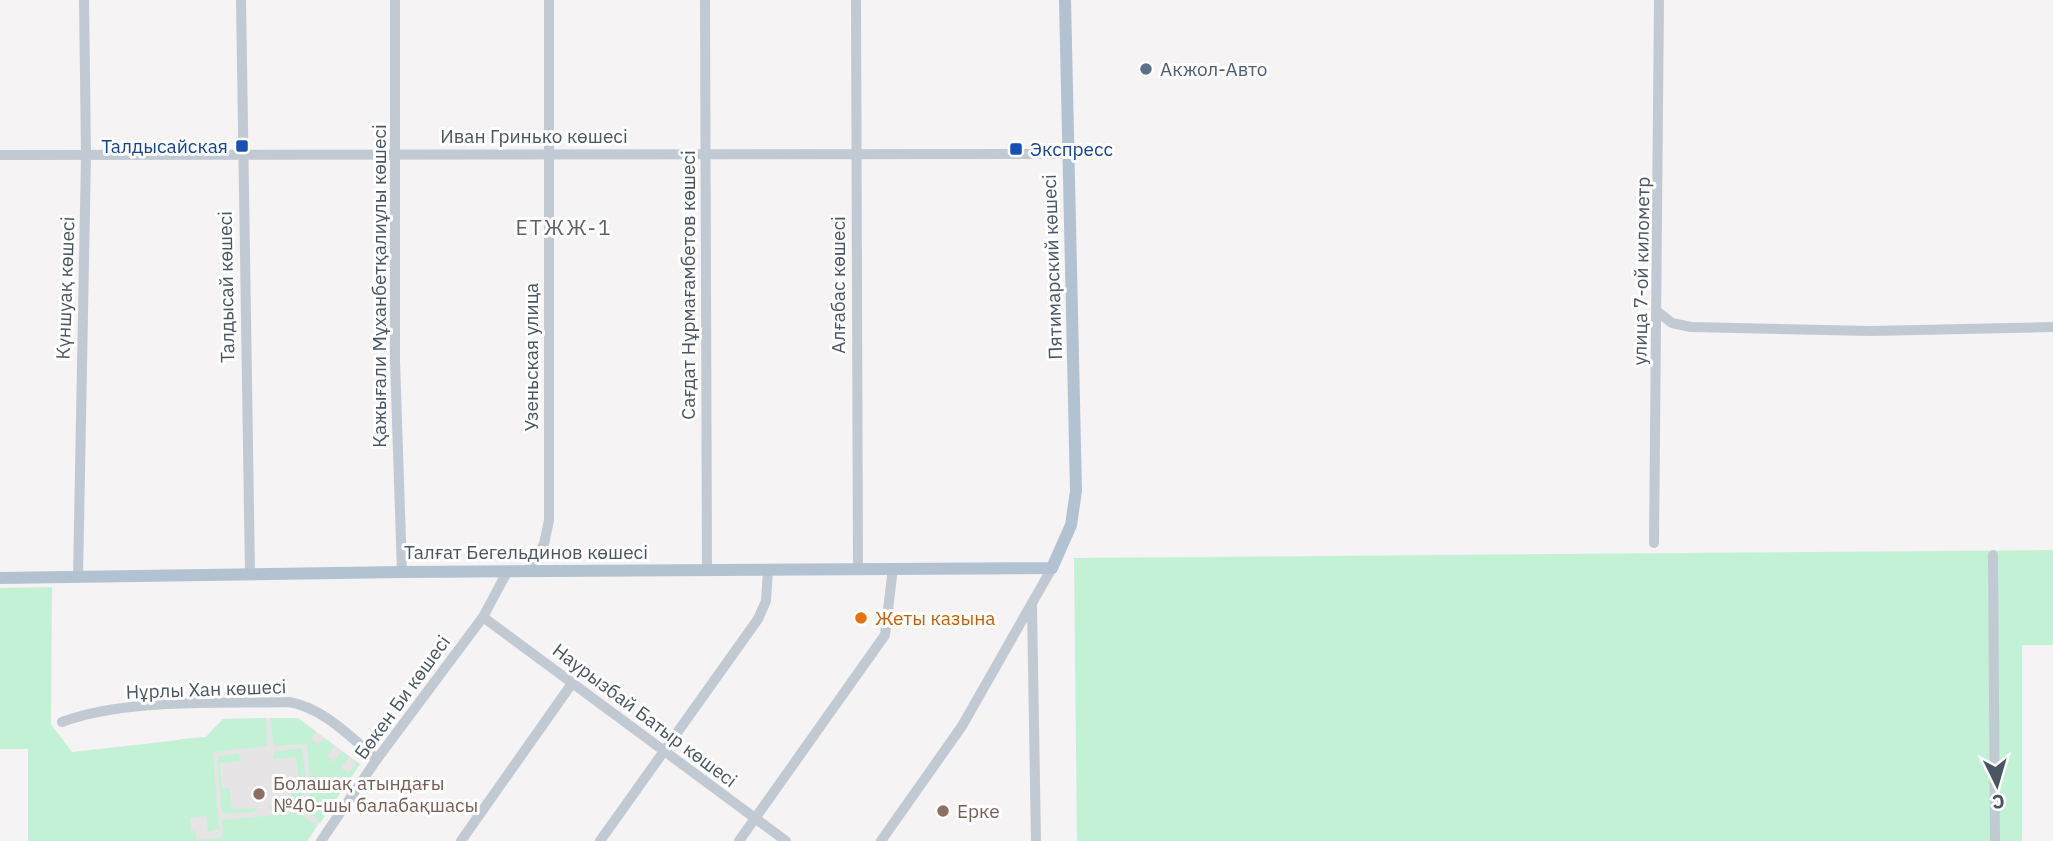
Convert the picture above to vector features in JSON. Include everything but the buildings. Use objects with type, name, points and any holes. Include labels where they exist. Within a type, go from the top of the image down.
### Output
[{"type":"main road","name":"Пятимарский көшесі","points":[[1052,568],[1069,532],[1074,513],[1076,479],[1065,0]]},
{"type":"main road","name":"Талғат Бегельдинов көшесі","points":[[0,578],[250,573],[1052,568]]},
{"type":"street","name":"Күншуақ көшесі","points":[[78,577],[86,156],[84,0]]},
{"type":"street","name":"Талдысай көшесі","points":[[241,0],[241,156],[250,573]]},
{"type":"street","name":"Қажығали Мұханбетқалиұлы көшесі","points":[[395,0],[396,431],[402,572]]},
{"type":"street","name":"Узеньская улица","points":[[527,572],[544,544],[549,520],[549,0]]},
{"type":"street","name":"Сағдат Нұрмағамбетов көшесі","points":[[705,0],[707,571]]},
{"type":"street","name":"Алғабас көшесі","points":[[856,0],[858,569]]},
{"type":"street","name":"улица 7-ой километр","points":[[1654,543],[1659,0]]},
{"type":"street","name":"Иван Гринько көшесі","points":[[0,155],[1068,154]]},
{"type":"street","points":[[1658,312],[1672,323],[1691,327],[1871,331],[2053,327]]},
{"type":"street","points":[[1993,555],[1995,841]]},
{"type":"street","points":[[739,841],[885,635],[893,568]]},
{"type":"street","points":[[881,841],[962,726],[1052,568]]},
{"type":"street","points":[[600,841],[760,615],[766,601],[768,570]]},
{"type":"street","name":"Бөкен Би көшесі","points":[[321,841],[377,759],[483,617],[507,572]]},
{"type":"street","points":[[1032,607],[1036,841]]},
{"type":"street","name":"Наурызбай Батыр көшесі","points":[[483,617],[786,841]]},
{"type":"street","points":[[461,841],[573,682]]},
{"type":"street","name":"Нұрлы Хан көшесі","points":[[62,722],[114,709],[289,702],[306,705],[319,712],[377,759]]},
{"type":"shaded area","name":"Болашақ атындағы №40-шы балабақшасы","points":[[298,718],[360,764],[307,841],[178,841],[180,739],[206,737],[223,719]]},
{"type":"green space","points":[[2053,550],[2053,645],[2022,645],[2022,841],[1077,841],[1074,558]]},
{"type":"green space","points":[[52,587],[51,724],[72,752],[206,737],[223,719],[266,718],[267,746],[213,752],[219,829],[208,832],[207,816],[190,818],[191,831],[195,831],[197,840],[219,838],[223,834],[222,820],[299,813],[317,826],[307,841],[28,841],[28,749],[0,749],[0,588]]},
{"type":"green space","points":[[270,718],[298,718],[316,732],[311,739],[318,745],[324,738],[335,746],[327,756],[334,762],[342,751],[349,757],[341,768],[349,773],[357,762],[360,764],[320,823],[305,807],[311,787],[307,744],[274,746]]},
{"type":"green space","points":[[302,748],[307,786],[300,806],[270,810],[269,806],[291,804],[290,785],[299,784],[296,757],[273,759],[274,752]]},
{"type":"green space","points":[[238,753],[242,761],[220,763],[222,789],[230,788],[232,809],[258,808],[254,812],[225,814],[222,811],[217,757]]},
{"type":"place","name":"Акжол-Авто","points":[[1146,69]]},
{"type":"place","name":"Талдысайская","points":[[242,146]]},
{"type":"place","name":"Экспресс","points":[[1016,149]]},
{"type":"place","name":"Жеты казына","points":[[861,618]]},
{"type":"place","name":"Болашақ атындағы №40-шы балабақшасы","points":[[259,794]]},
{"type":"place","name":"Ерке","points":[[943,811]]},
{"type":"district","name":"ЕТЖЖ-1","points":[[564,228]]}]
